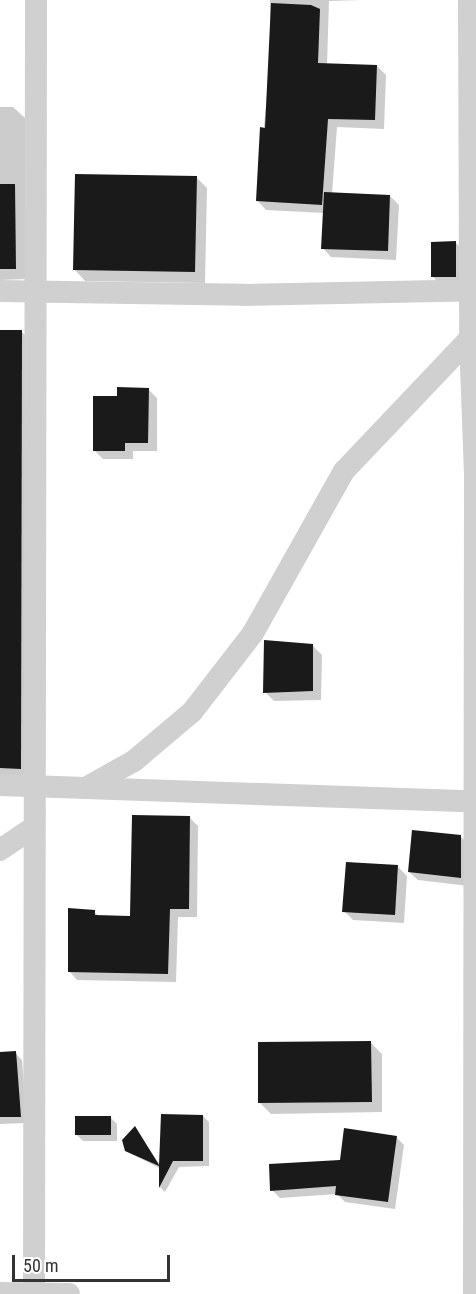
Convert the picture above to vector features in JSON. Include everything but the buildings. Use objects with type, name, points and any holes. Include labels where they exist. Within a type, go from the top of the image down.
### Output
[{"type":"street","points":[[34,1294],[36,0]]},
{"type":"street","points":[[469,0],[473,290],[470,338],[475,473],[474,1294]]},
{"type":"street","points":[[0,291],[35,293],[473,290]]},
{"type":"street","points":[[89,786],[134,761],[192,712],[253,633],[344,471],[470,338]]},
{"type":"street","points":[[0,785],[36,784],[474,802]]},
{"type":"street","points":[[0,850],[34,827]]},
{"type":"street","points":[[0,1293],[69,1294]]}]
